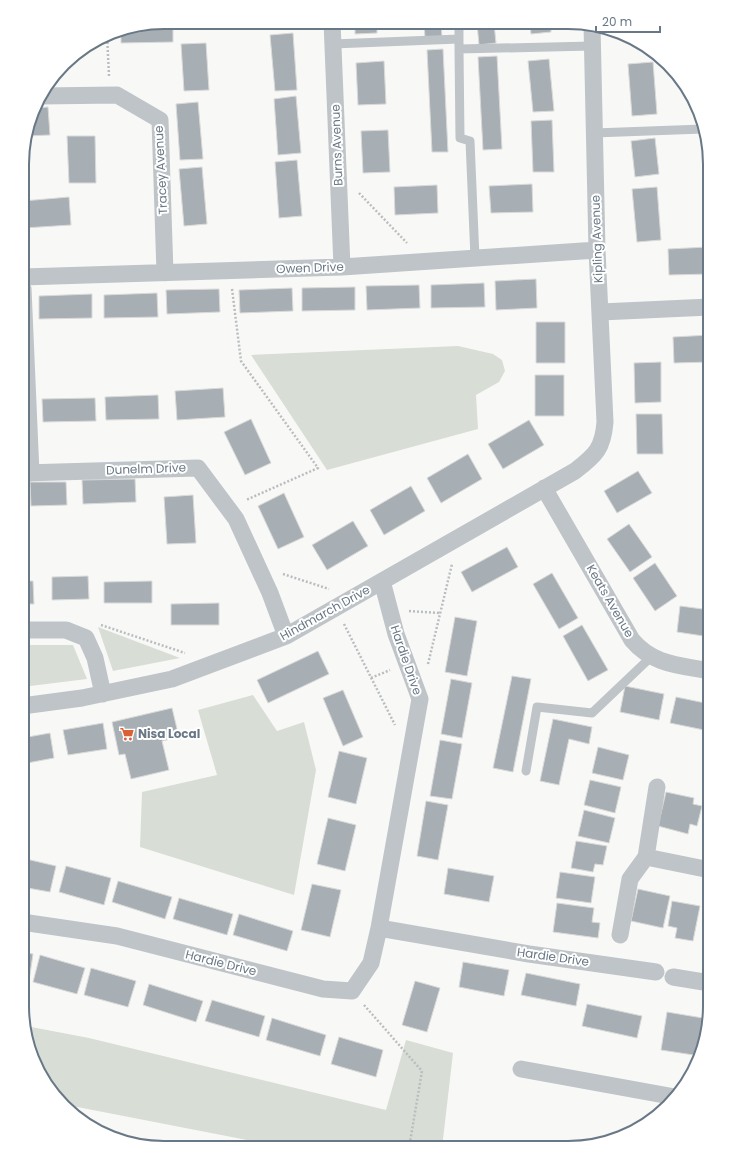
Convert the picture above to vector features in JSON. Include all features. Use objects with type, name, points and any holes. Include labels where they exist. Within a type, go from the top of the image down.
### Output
[{"type":"street","name":"Burns Avenue","points":[[332,29],[342,267]]},
{"type":"street","name":"Kipling Avenue","points":[[592,31],[597,250],[605,422],[603,439],[598,451]]},
{"type":"street","name":"Tracey Avenue","points":[[47,96],[117,95],[160,120],[165,272]]},
{"type":"street","name":"Owen Drive","points":[[29,277],[342,267],[597,250]]},
{"type":"street","points":[[601,312],[703,307]]},
{"type":"street","name":"Hindmarch Drive","points":[[29,705],[103,694],[172,679],[286,636],[458,536],[575,471],[598,451]]},
{"type":"street","name":"Dunelm Drive","points":[[29,473],[198,468],[236,519],[270,593],[286,636]]},
{"type":"street","name":"Keats Avenue","points":[[544,488],[632,640],[640,650],[651,657],[664,662],[703,670]]},
{"type":"street","name":"Hardie Drive","points":[[29,923],[116,936],[323,989],[352,991],[371,963],[379,928],[420,698],[396,634],[382,581]]},
{"type":"street","points":[[29,630],[66,630],[86,638],[95,658],[103,694]]},
{"type":"street","points":[[620,935],[630,879],[646,857],[657,786]]},
{"type":"street","points":[[646,857],[703,869]]},
{"type":"street","name":"Hardie Drive","points":[[379,928],[529,954],[656,972]]},
{"type":"street","points":[[673,977],[703,980]]},
{"type":"street","points":[[521,1069],[669,1096]]},
{"type":"lane","points":[[459,29],[460,138],[470,141],[475,258]]},
{"type":"lane","points":[[333,44],[459,39]]},
{"type":"lane","points":[[459,50],[592,46]]},
{"type":"lane","points":[[594,133],[698,128]]},
{"type":"lane","points":[[526,771],[537,707],[592,713],[651,657]]},
{"type":"path","points":[[107,41],[110,95]]},
{"type":"path","points":[[338,172],[425,262]]},
{"type":"path","points":[[228,508],[318,468],[241,361],[229,271]]},
{"type":"path","points":[[420,698],[458,536]]},
{"type":"path","points":[[258,566],[354,597]]},
{"type":"path","points":[[336,608],[396,726]]},
{"type":"path","points":[[390,610],[440,613]]},
{"type":"path","points":[[99,624],[187,654]]},
{"type":"path","points":[[352,991],[422,1071],[410,1141]]},
{"type":"shaded area","points":[[458,346],[493,354],[502,360],[505,371],[499,382],[476,395],[478,429],[327,470],[251,355]]},
{"type":"shaded area","points":[[98,627],[180,658],[113,671]]},
{"type":"shaded area","points":[[29,645],[73,645],[87,679],[29,686]]},
{"type":"shaded area","points":[[253,695],[277,731],[304,722],[316,770],[294,895],[140,847],[142,792],[217,775],[198,710]]},
{"type":"shaded area","points":[[31,1027],[89,1038],[386,1110],[406,1040],[453,1053],[443,1141],[252,1141],[73,1106],[68,1102],[47,1074],[36,1050]]},
{"type":"building","points":[[155,29],[173,29],[173,42],[121,43],[121,36],[129,34]]},
{"type":"building","points":[[355,29],[377,29],[377,33],[355,34]]},
{"type":"building","points":[[424,29],[441,29],[442,37],[425,38]]},
{"type":"building","points":[[478,29],[495,29],[496,43],[479,45]]},
{"type":"building","points":[[531,29],[551,29],[551,32],[531,34]]},
{"type":"building","points":[[293,33],[297,90],[275,91],[270,35]]},
{"type":"building","points":[[206,43],[209,90],[184,91],[181,44]]},
{"type":"building","points":[[443,49],[448,152],[432,152],[427,50]]},
{"type":"building","points":[[497,56],[502,149],[483,150],[478,57]]},
{"type":"building","points":[[549,59],[554,111],[533,112],[528,61]]},
{"type":"building","points":[[384,61],[386,104],[358,105],[356,63]]},
{"type":"building","points":[[653,62],[657,114],[632,116],[628,64]]},
{"type":"building","points":[[296,96],[301,153],[278,155],[274,99]]},
{"type":"building","points":[[198,102],[203,159],[180,160],[176,104]]},
{"type":"building","points":[[48,107],[50,135],[32,136],[36,120],[41,108]]},
{"type":"building","points":[[552,120],[554,172],[533,172],[531,121]]},
{"type":"building","points":[[388,130],[390,172],[363,173],[361,131]]},
{"type":"building","points":[[67,136],[95,136],[96,183],[69,183]]},
{"type":"building","points":[[655,138],[659,174],[635,177],[631,141]]},
{"type":"building","points":[[297,160],[302,216],[279,218],[275,162]]},
{"type":"building","points":[[202,167],[207,224],[184,226],[179,169]]},
{"type":"building","points":[[532,184],[533,212],[491,213],[489,186]]},
{"type":"building","points":[[437,185],[438,213],[395,215],[394,187]]},
{"type":"building","points":[[657,187],[661,240],[637,242],[632,189]]},
{"type":"building","points":[[69,197],[71,225],[29,228],[29,200]]},
{"type":"building","points":[[703,247],[703,274],[669,275],[668,249]]},
{"type":"building","points":[[536,279],[537,308],[496,310],[495,281]]},
{"type":"building","points":[[484,283],[485,307],[431,308],[431,285]]},
{"type":"building","points":[[419,285],[420,308],[367,310],[366,286]]},
{"type":"building","points":[[355,287],[355,310],[302,311],[302,288]]},
{"type":"building","points":[[292,288],[293,311],[240,313],[239,290]]},
{"type":"building","points":[[219,289],[220,312],[167,314],[166,290]]},
{"type":"building","points":[[157,293],[158,317],[104,318],[104,295]]},
{"type":"building","points":[[92,294],[92,318],[39,319],[39,296]]},
{"type":"building","points":[[536,322],[565,322],[565,363],[536,363]]},
{"type":"building","points":[[703,335],[703,362],[674,363],[673,337]]},
{"type":"building","points":[[661,362],[661,402],[635,403],[634,363]]},
{"type":"building","points":[[535,375],[564,375],[564,416],[535,416]]},
{"type":"building","points":[[223,388],[225,417],[177,420],[175,391]]},
{"type":"building","points":[[158,395],[159,419],[106,420],[105,397]]},
{"type":"building","points":[[95,398],[96,421],[43,422],[42,399]]},
{"type":"building","points":[[636,414],[662,414],[663,454],[637,454]]},
{"type":"building","points":[[251,419],[271,463],[245,475],[224,432]]},
{"type":"building","points":[[529,420],[544,445],[503,469],[488,444]]},
{"type":"building","points":[[468,454],[482,479],[441,503],[427,478]]},
{"type":"building","points":[[638,471],[652,493],[617,513],[604,491]]},
{"type":"building","points":[[135,479],[136,502],[83,504],[82,480]]},
{"type":"building","points":[[30,482],[66,482],[67,505],[31,506]]},
{"type":"building","points":[[411,486],[425,511],[384,535],[370,510]]},
{"type":"building","points":[[284,493],[304,537],[278,549],[258,506]]},
{"type":"building","points":[[193,495],[196,543],[167,544],[164,497]]},
{"type":"building","points":[[353,521],[368,546],[327,570],[312,545]]},
{"type":"building","points":[[629,524],[652,557],[630,572],[607,539]]},
{"type":"building","points":[[507,547],[518,567],[472,592],[461,572]]},
{"type":"building","points":[[655,563],[677,596],[655,611],[633,578]]},
{"type":"building","points":[[552,573],[578,618],[559,629],[533,584]]},
{"type":"building","points":[[88,576],[89,599],[52,600],[52,577]]},
{"type":"building","points":[[29,581],[33,581],[34,604],[29,604]]},
{"type":"building","points":[[152,581],[152,603],[104,603],[104,582]]},
{"type":"building","points":[[219,603],[219,625],[171,625],[171,604]]},
{"type":"building","points":[[680,606],[703,609],[703,636],[677,632]]},
{"type":"building","points":[[455,617],[477,621],[467,676],[445,672]]},
{"type":"building","points":[[582,625],[608,670],[588,681],[563,636]]},
{"type":"building","points":[[318,651],[329,674],[268,703],[257,680]]},
{"type":"building","points":[[512,676],[531,679],[513,772],[493,768]]},
{"type":"building","points":[[451,679],[472,683],[462,738],[441,734]]},
{"type":"building","points":[[625,686],[664,694],[659,720],[620,712]]},
{"type":"building","points":[[343,690],[363,737],[343,746],[323,698]]},
{"type":"building","points":[[676,697],[703,703],[703,730],[670,723]]},
{"type":"building","points":[[172,708],[179,737],[162,741],[169,770],[131,779],[125,754],[119,755],[112,722]]},
{"type":"building","points":[[553,719],[592,727],[589,744],[569,739],[559,785],[540,781]]},
{"type":"building","points":[[103,723],[107,749],[68,755],[63,730]]},
{"type":"building","points":[[50,733],[54,758],[29,763],[29,737]]},
{"type":"building","points":[[440,740],[462,744],[452,799],[430,796]]},
{"type":"building","points":[[598,747],[629,755],[623,780],[592,773]]},
{"type":"building","points":[[339,751],[367,758],[356,804],[328,797]]},
{"type":"building","points":[[590,780],[621,787],[615,813],[584,805]]},
{"type":"building","points":[[666,792],[694,798],[693,804],[702,806],[697,826],[690,824],[688,834],[658,826]]},
{"type":"building","points":[[426,801],[448,805],[438,860],[417,856]]},
{"type":"building","points":[[584,810],[615,818],[609,843],[578,836]]},
{"type":"building","points":[[328,818],[356,825],[345,871],[317,864]]},
{"type":"building","points":[[576,841],[607,846],[603,865],[595,864],[593,872],[571,868]]},
{"type":"building","points":[[29,860],[56,866],[50,892],[29,888]]},
{"type":"building","points":[[66,866],[111,878],[104,905],[59,892]]},
{"type":"building","points":[[448,868],[494,876],[489,902],[444,894]]},
{"type":"building","points":[[560,872],[595,877],[591,903],[556,898]]},
{"type":"building","points":[[118,881],[172,897],[165,919],[112,902]]},
{"type":"building","points":[[312,884],[341,890],[330,937],[301,930]]},
{"type":"building","points":[[638,889],[670,896],[663,928],[631,921]]},
{"type":"building","points":[[179,898],[233,914],[227,935],[173,919]]},
{"type":"building","points":[[672,901],[700,906],[693,941],[675,938],[677,928],[668,926]]},
{"type":"building","points":[[557,903],[594,908],[592,922],[600,923],[598,938],[553,932]]},
{"type":"building","points":[[239,914],[293,931],[287,951],[233,935]]},
{"type":"building","points":[[29,953],[33,954],[29,981]]},
{"type":"building","points":[[40,955],[85,968],[77,994],[33,982]]},
{"type":"building","points":[[463,962],[509,970],[504,996],[459,987]]},
{"type":"building","points":[[91,968],[136,981],[128,1007],[84,995]]},
{"type":"building","points":[[526,973],[580,984],[576,1006],[521,995]]},
{"type":"building","points":[[415,981],[440,988],[427,1032],[402,1025]]},
{"type":"building","points":[[149,984],[203,1001],[196,1022],[143,1005]]},
{"type":"building","points":[[212,1000],[265,1016],[259,1037],[205,1021]]},
{"type":"building","points":[[587,1004],[642,1016],[637,1038],[582,1026]]},
{"type":"building","points":[[667,1012],[702,1018],[694,1055],[661,1050]]},
{"type":"building","points":[[272,1018],[326,1035],[320,1056],[266,1040]]},
{"type":"building","points":[[339,1037],[383,1050],[376,1077],[331,1064]]},
{"type":"place","name":"Nisa Local","points":[[127,734]]}]
